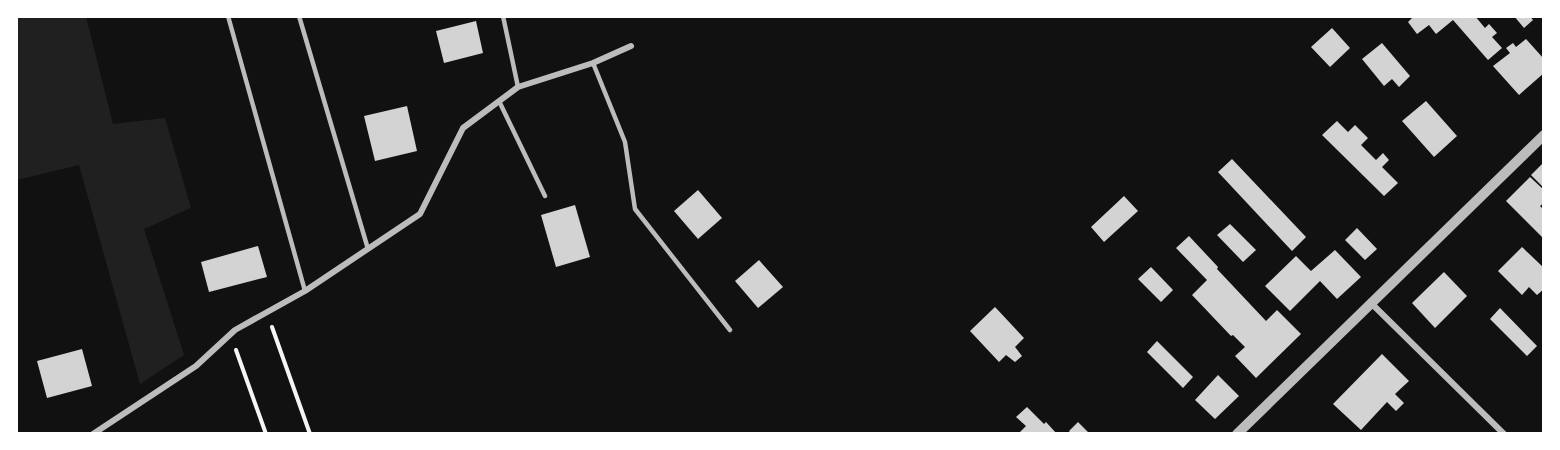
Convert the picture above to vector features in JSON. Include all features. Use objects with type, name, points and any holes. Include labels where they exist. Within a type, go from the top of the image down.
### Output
[{"type":"street","points":[[93,434],[196,366],[230,335],[305,291],[420,214],[463,128],[518,87],[593,63],[631,46]]},
{"type":"street","points":[[1236,434],[1544,135]]},
{"type":"street","points":[[1371,303],[1504,434]]},
{"type":"lane","points":[[228,16],[305,291]]},
{"type":"lane","points":[[299,16],[368,249]]},
{"type":"lane","points":[[503,16],[518,87]]},
{"type":"lane","points":[[593,63],[625,142],[635,209],[730,330]]},
{"type":"lane","points":[[499,101],[545,196]]},
{"type":"path","points":[[267,312],[310,434]]},
{"type":"path","points":[[230,335],[266,434]]},
{"type":"shaded area","points":[[16,17],[86,17],[113,124],[165,118],[191,208],[144,229],[184,355],[140,384],[79,165],[17,180]]},
{"type":"building","points":[[1414,16],[1475,16],[1485,28],[1489,24],[1497,33],[1492,37],[1502,48],[1488,60],[1453,20],[1436,34],[1429,25],[1417,34],[1408,22]]},
{"type":"building","points":[[1514,16],[1530,16],[1533,20],[1524,28]]},
{"type":"building","points":[[476,21],[483,53],[444,63],[436,31]]},
{"type":"building","points":[[1332,28],[1350,48],[1330,67],[1311,47]]},
{"type":"building","points":[[1526,39],[1544,59],[1544,73],[1519,95],[1493,66],[1510,53],[1506,48],[1513,43],[1516,47]]},
{"type":"building","points":[[1382,43],[1410,76],[1399,87],[1392,79],[1384,86],[1362,59]]},
{"type":"building","points":[[1426,101],[1457,136],[1434,157],[1402,121]]},
{"type":"building","points":[[407,106],[417,151],[375,161],[364,116]]},
{"type":"building","points":[[1337,121],[1348,132],[1355,125],[1368,138],[1361,145],[1376,160],[1383,153],[1389,160],[1382,167],[1398,183],[1384,196],[1322,135]]},
{"type":"building","points":[[1232,159],[1306,237],[1292,251],[1218,172]]},
{"type":"building","points":[[1544,162],[1544,188],[1531,175]]},
{"type":"building","points":[[1530,177],[1544,190],[1544,203],[1540,206],[1544,210],[1544,239],[1506,201]]},
{"type":"building","points":[[698,190],[722,218],[698,239],[674,211]]},
{"type":"building","points":[[1124,196],[1138,211],[1104,242],[1091,227]]},
{"type":"building","points":[[575,205],[590,257],[556,267],[541,215]]},
{"type":"building","points":[[1230,224],[1256,250],[1243,262],[1217,235]]},
{"type":"building","points":[[1357,228],[1377,249],[1365,260],[1345,240]]},
{"type":"building","points":[[1189,236],[1266,321],[1277,310],[1301,334],[1256,378],[1235,356],[1245,347],[1233,335],[1231,336],[1192,295],[1207,280],[1176,248]]},
{"type":"building","points":[[258,246],[267,277],[209,292],[201,262]]},
{"type":"building","points":[[1522,247],[1544,268],[1544,289],[1537,295],[1529,287],[1522,295],[1498,271]]},
{"type":"building","points":[[1335,250],[1361,277],[1337,299],[1320,281],[1290,311],[1265,286],[1296,256],[1311,271]]},
{"type":"building","points":[[759,260],[783,287],[758,308],[735,281]]},
{"type":"building","points":[[1151,267],[1173,290],[1161,302],[1138,279]]},
{"type":"building","points":[[1444,272],[1467,296],[1435,328],[1412,303]]},
{"type":"building","points":[[995,307],[1024,338],[1015,347],[1022,356],[1015,362],[1006,355],[999,362],[970,331]]},
{"type":"building","points":[[1500,308],[1537,346],[1527,356],[1490,319]]},
{"type":"building","points":[[1157,341],[1193,377],[1183,388],[1147,352]]},
{"type":"building","points":[[82,349],[92,386],[47,398],[37,361]]},
{"type":"building","points":[[1382,354],[1409,381],[1395,394],[1404,403],[1396,411],[1387,402],[1361,430],[1333,404]]},
{"type":"building","points":[[1218,375],[1239,396],[1215,419],[1195,400]]},
{"type":"building","points":[[1027,407],[1057,434],[1018,434],[1026,426],[1016,417]]},
{"type":"building","points":[[1078,422],[1090,434],[1071,434],[1069,431]]}]
